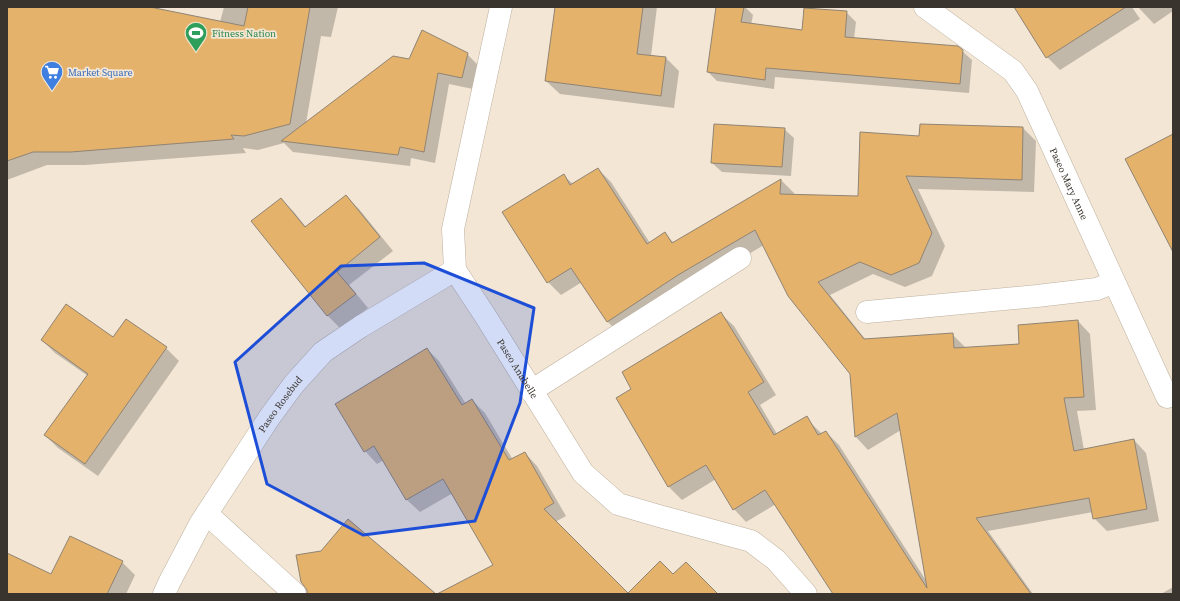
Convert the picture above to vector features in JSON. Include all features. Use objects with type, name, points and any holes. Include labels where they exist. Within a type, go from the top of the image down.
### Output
[{"type":"street","points":[[454,270],[453,230],[501,7]]},
{"type":"street","name":"Paseo Mary Anne","points":[[925,7],[1013,71],[1026,91],[1166,396]]},
{"type":"street","points":[[531,391],[740,258]]},
{"type":"street","name":"Paseo Anabelle","points":[[454,270],[486,317],[583,473],[618,504],[750,541],[776,560],[806,594]]},
{"type":"street","name":"Paseo Rosebud","points":[[164,594],[200,524],[269,418],[294,384],[323,352],[360,327],[454,270]]},
{"type":"street","points":[[867,312],[1097,289],[1114,282]]},
{"type":"street","points":[[207,514],[295,594]]},
{"type":"highlighted area","points":[[424,263],[534,308],[520,403],[475,521],[363,535],[267,484],[235,362],[341,266]]},
{"type":"building","points":[[7,7],[150,7],[244,26],[248,7],[310,7],[290,124],[244,136],[231,135],[234,139],[71,152],[33,152],[7,161]]},
{"type":"building","points":[[555,7],[643,7],[637,54],[666,57],[661,96],[545,81]]},
{"type":"building","points":[[716,7],[744,7],[741,22],[802,30],[804,8],[847,11],[845,37],[958,46],[963,50],[960,84],[766,68],[765,80],[707,72]]},
{"type":"building","points":[[1014,7],[1126,7],[1046,58]]},
{"type":"building","points":[[422,30],[468,53],[462,78],[438,73],[424,152],[400,147],[398,155],[281,141],[393,56],[409,59]]},
{"type":"building","points":[[714,124],[785,128],[782,167],[711,163]]},
{"type":"building","points":[[920,124],[1023,127],[1022,180],[906,176],[932,233],[919,263],[891,275],[860,262],[818,282],[864,339],[953,333],[954,348],[1019,344],[1018,325],[1078,320],[1084,397],[1064,398],[1074,451],[1134,439],[1147,509],[1093,519],[1089,498],[976,518],[1031,594],[833,594],[765,490],[733,510],[706,465],[668,487],[616,398],[631,389],[622,372],[721,312],[764,382],[748,392],[774,435],[807,416],[818,435],[826,431],[927,588],[897,413],[855,437],[850,374],[788,296],[755,230],[678,275],[607,322],[571,268],[547,283],[502,212],[564,174],[570,185],[598,168],[647,244],[665,232],[672,243],[781,179],[780,194],[858,196],[860,132],[919,136]]},
{"type":"building","points":[[1173,134],[1173,252],[1125,159]]},
{"type":"building","points":[[346,195],[380,237],[337,272],[356,294],[327,316],[251,221],[281,198],[305,227]]},
{"type":"building","points":[[66,304],[113,337],[126,319],[167,347],[85,464],[44,435],[88,374],[41,340]]},
{"type":"building","points":[[427,348],[462,405],[472,399],[509,460],[525,452],[554,503],[544,509],[628,593],[660,561],[673,574],[686,562],[718,594],[437,594],[493,565],[443,479],[406,500],[374,446],[364,452],[335,404]]},
{"type":"building","points":[[348,519],[436,594],[307,594],[307,590],[301,582],[296,555],[321,551]]},
{"type":"building","points":[[70,536],[123,561],[107,594],[7,594],[7,553],[51,574]]},
{"type":"place","name":"Fitness Nation","points":[[196,52]]},
{"type":"place","name":"Market Square","points":[[52,92]]}]
